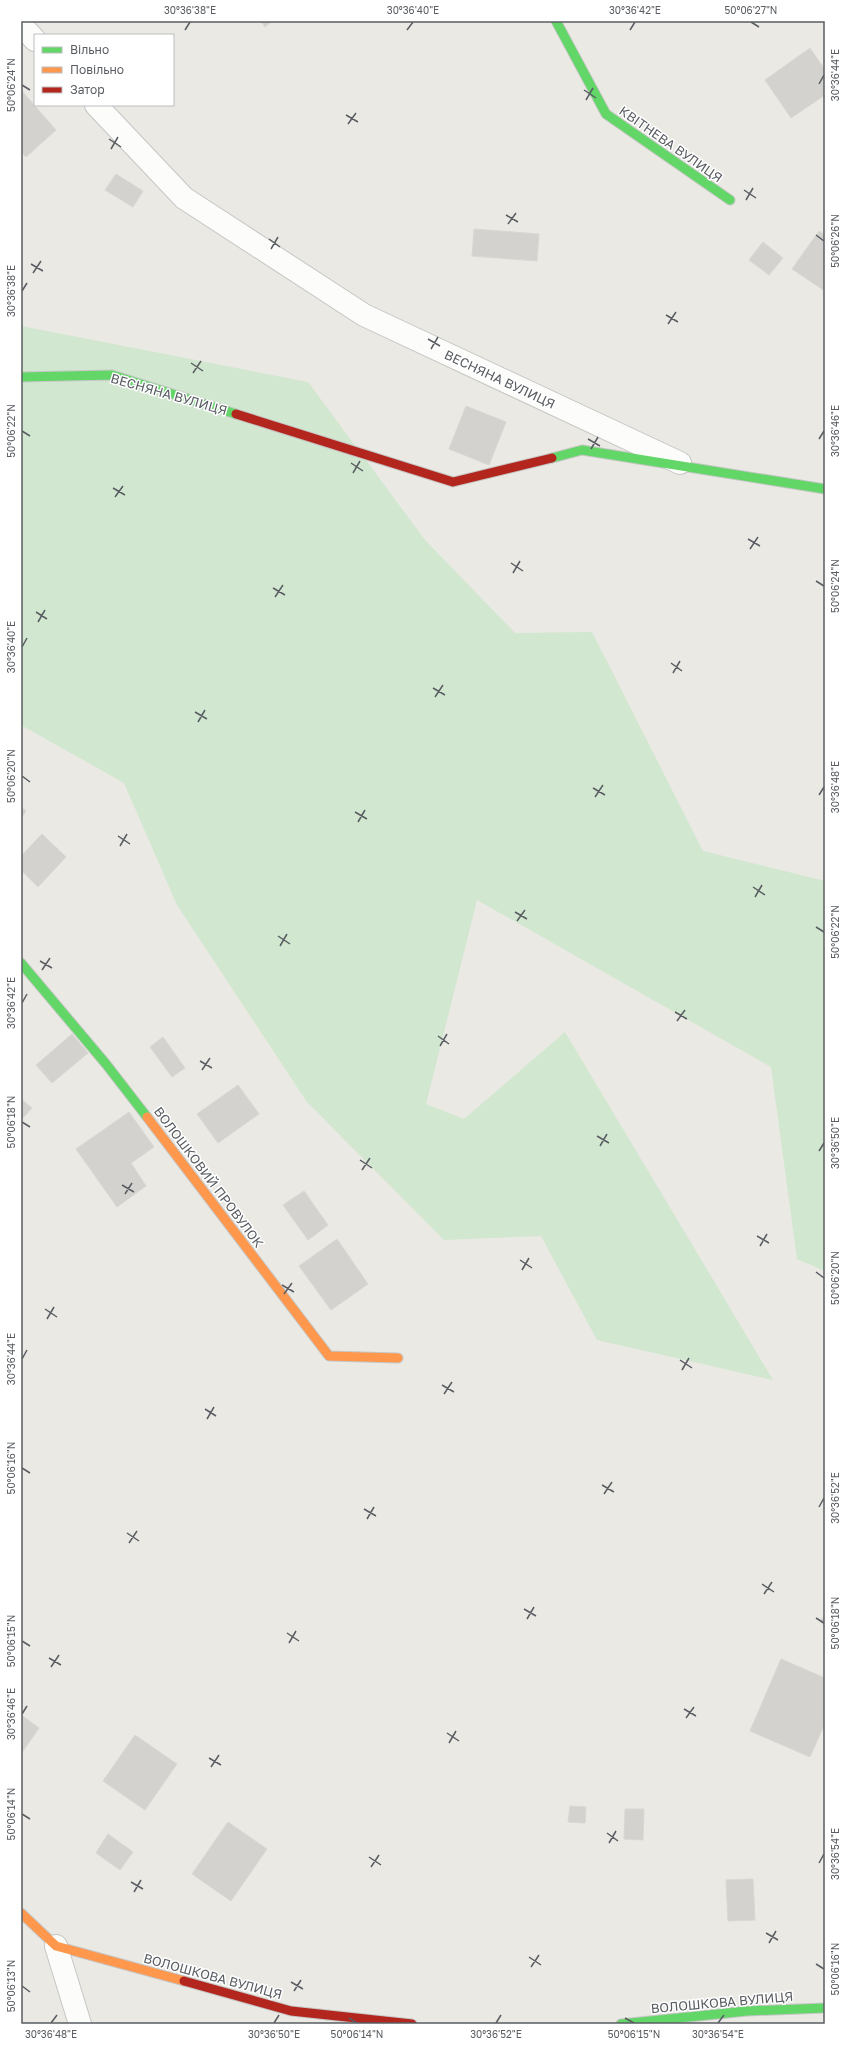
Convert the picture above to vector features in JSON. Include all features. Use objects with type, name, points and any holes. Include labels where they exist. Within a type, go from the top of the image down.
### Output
[{"type":"street","name":"КВІТНЕВА ВУЛИЦЯ","points":[[556,21],[606,114],[730,200]]},
{"type":"street","points":[[21,25],[34,39]]},
{"type":"street","name":"ВЕСНЯНА ВУЛИЦЯ","points":[[97,106],[184,198],[364,315],[686,466]]},
{"type":"street","name":"ВЕСНЯНА ВУЛИЦЯ","points":[[21,377],[112,375],[453,482],[582,450],[825,489]]},
{"type":"street","name":"ВОЛОШКОВИЙ ПРОВУЛОК","points":[[21,963],[106,1064],[329,1356],[398,1358]]},
{"type":"street","name":"ВОЛОШКОВА ВУЛИЦЯ","points":[[21,1913],[56,1946],[291,2011],[412,2024]]},
{"type":"street","points":[[56,1946],[80,2024]]},
{"type":"street","name":"ВОЛОШКОВА ВУЛИЦЯ","points":[[621,2024],[747,2011],[825,2008]]},
{"type":"green space","points":[[21,326],[308,382],[425,540],[515,633],[592,632],[703,851],[825,881],[825,1271],[797,1259],[771,1067],[477,900],[426,1104],[464,1119],[565,1032],[773,1380],[597,1340],[541,1236],[444,1240],[307,1102],[177,905],[124,783],[21,725]]},
{"type":"building","points":[[261,21],[272,21],[265,27]]},
{"type":"building","points":[[810,48],[825,70],[825,95],[791,118],[765,80]]},
{"type":"building","points":[[21,90],[56,130],[26,157],[21,151]]},
{"type":"building","points":[[116,174],[143,191],[133,207],[105,190]]},
{"type":"building","points":[[474,229],[539,234],[537,261],[472,256]]},
{"type":"building","points":[[819,231],[825,235],[825,291],[792,269]]},
{"type":"building","points":[[763,242],[783,258],[769,275],[749,260]]},
{"type":"building","points":[[466,406],[506,422],[489,465],[449,449]]},
{"type":"building","points":[[21,807],[26,811],[21,818]]},
{"type":"building","points":[[42,834],[66,857],[38,887],[21,870],[21,856]]},
{"type":"building","points":[[72,1034],[88,1053],[52,1083],[36,1065]]},
{"type":"building","points":[[163,1037],[185,1068],[172,1077],[150,1047]]},
{"type":"building","points":[[238,1085],[259,1114],[218,1143],[197,1114]]},
{"type":"building","points":[[21,1099],[32,1108],[21,1120]]},
{"type":"building","points":[[129,1112],[154,1147],[131,1163],[146,1186],[117,1207],[76,1149]]},
{"type":"building","points":[[304,1191],[328,1225],[308,1240],[283,1205]]},
{"type":"building","points":[[337,1239],[368,1284],[331,1310],[299,1266]]},
{"type":"building","points":[[825,1615],[825,1626],[820,1622]]},
{"type":"building","points":[[781,1659],[825,1678],[825,1723],[810,1757],[750,1731]]},
{"type":"building","points":[[21,1715],[39,1728],[21,1754]]},
{"type":"building","points":[[135,1735],[177,1764],[145,1810],[103,1781]]},
{"type":"building","points":[[570,1806],[586,1807],[585,1823],[568,1822]]},
{"type":"building","points":[[625,1809],[644,1809],[643,1840],[624,1839]]},
{"type":"building","points":[[228,1822],[267,1849],[231,1901],[192,1874]]},
{"type":"building","points":[[108,1834],[133,1852],[120,1870],[96,1853]]},
{"type":"building","points":[[753,1879],[755,1920],[728,1921],[726,1880]]},
{"type":"traffic: fast","points":[[556,21],[606,114],[730,200]]},
{"type":"traffic: fast","points":[[21,377],[112,375],[236,414]]},
{"type":"traffic: fast","points":[[552,458],[582,450],[825,489]]},
{"type":"traffic: fast","points":[[21,963],[106,1064],[147,1117]]},
{"type":"traffic: fast","points":[[621,2024],[747,2011],[825,2008]]},
{"type":"traffic: slow","points":[[147,1117],[329,1356],[398,1358]]},
{"type":"traffic: slow","points":[[21,1913],[56,1946],[184,1981]]},
{"type":"traffic: jam","points":[[236,414],[453,482],[552,458]]},
{"type":"traffic: jam","points":[[184,1981],[291,2011],[412,2024]]}]
